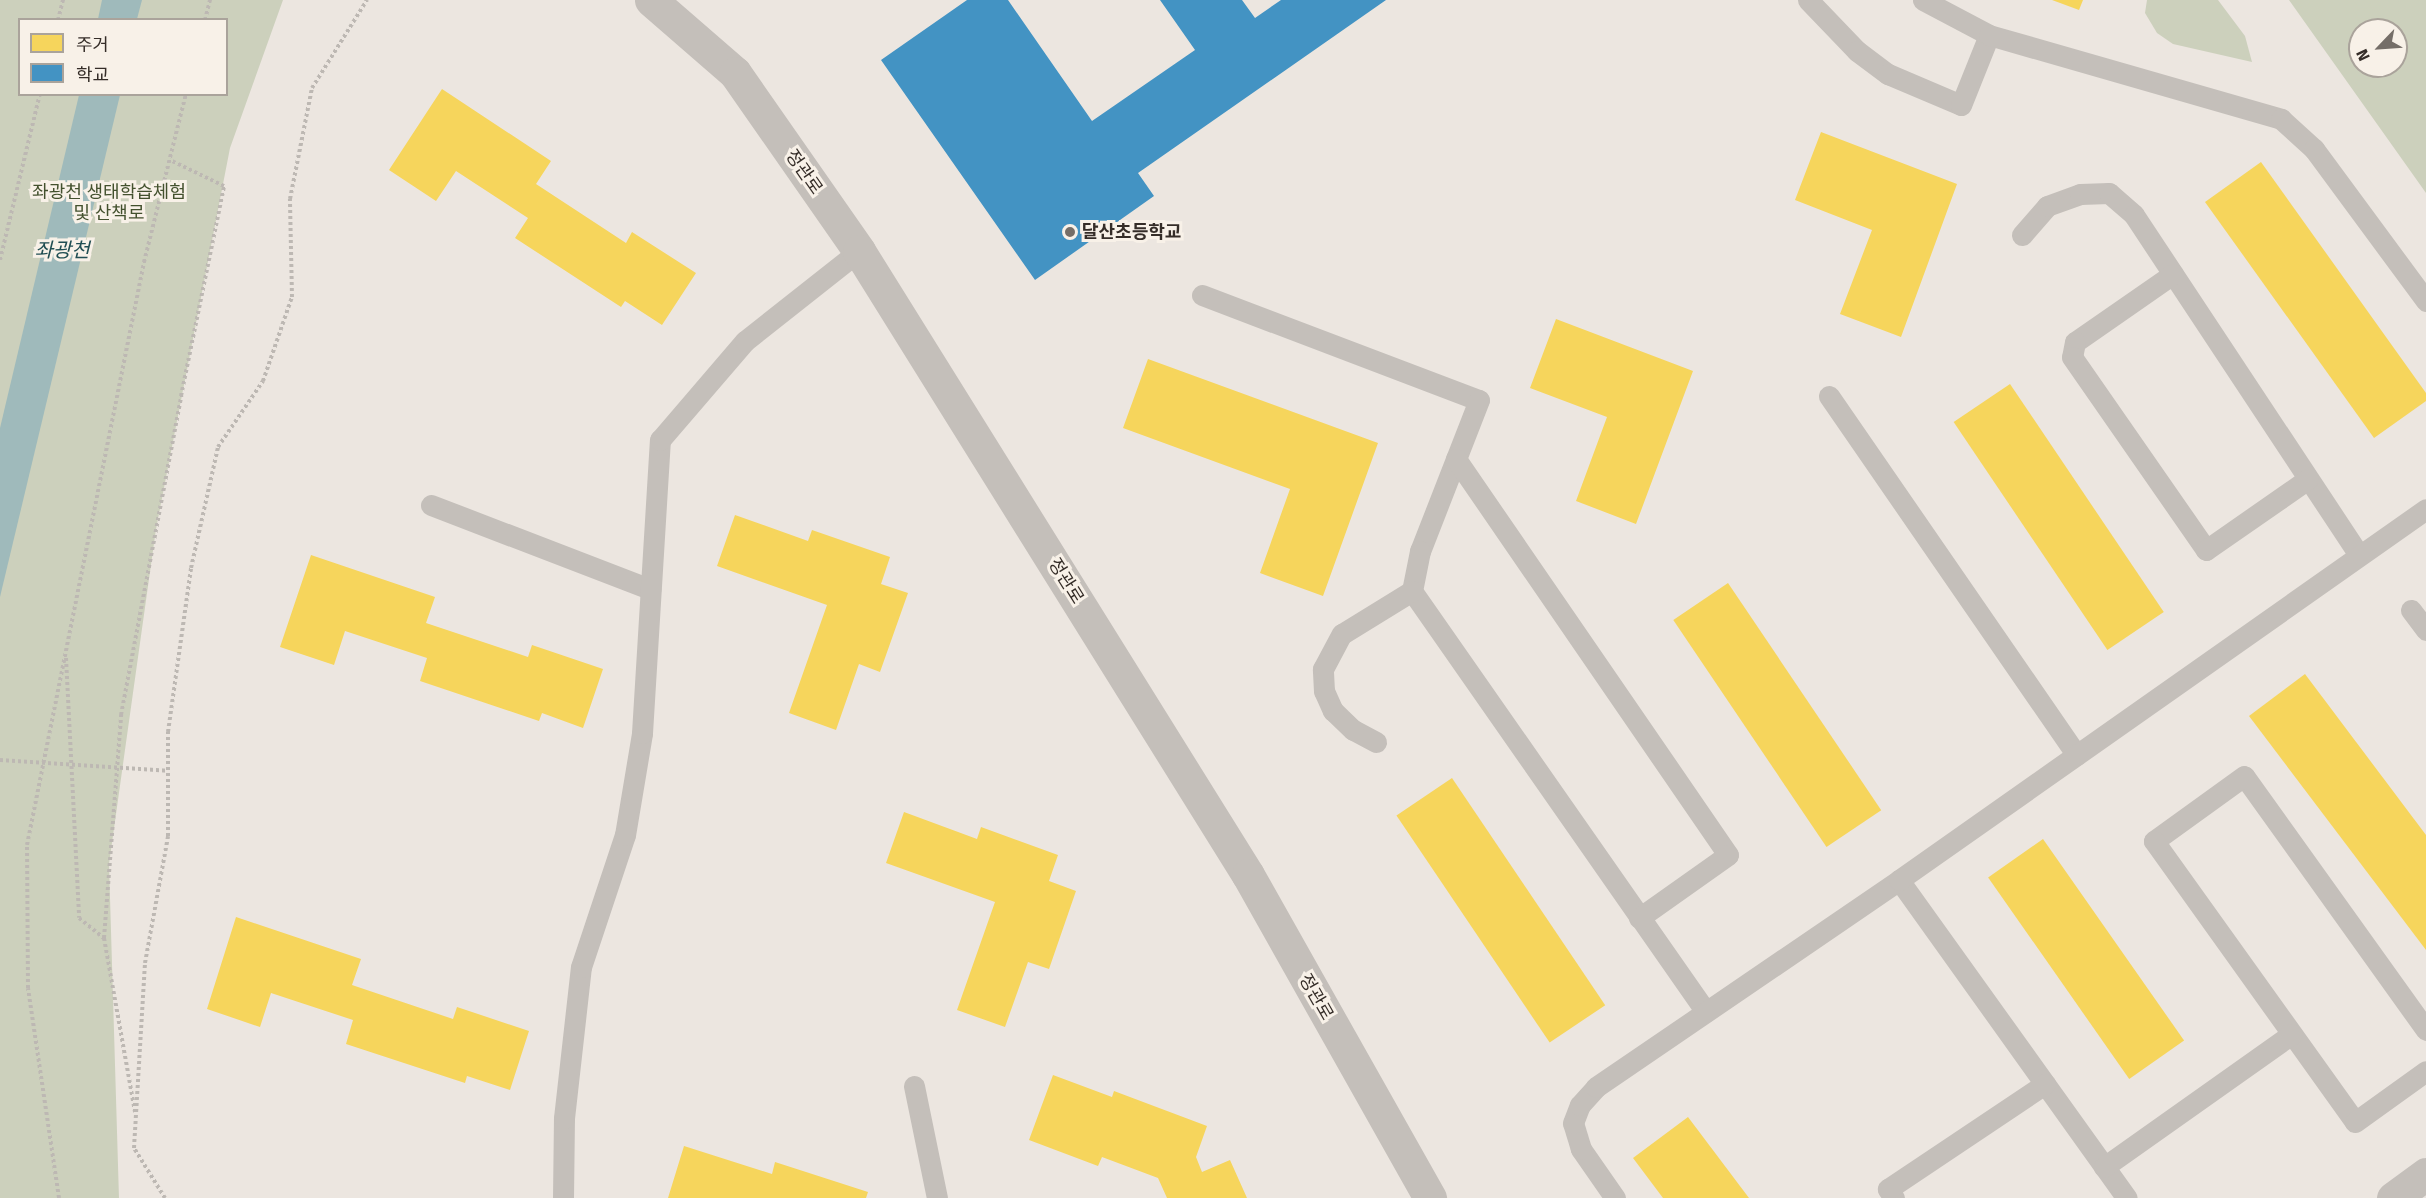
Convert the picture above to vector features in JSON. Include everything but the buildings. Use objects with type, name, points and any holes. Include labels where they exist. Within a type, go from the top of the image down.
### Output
[{"type":"street","name":"정관로","points":[[651,0],[735,73],[859,251],[1248,876],[1430,1198]]},
{"type":"street","points":[[2393,1198],[2426,1174]]},
{"type":"lane","points":[[1808,0],[1857,51],[1888,74],[1961,105],[1989,35]]},
{"type":"lane","points":[[1923,0],[1989,35],[2281,119],[2314,149],[2426,301]]},
{"type":"lane","points":[[2022,235],[2048,206],[2080,194],[2109,193],[2134,215],[2359,555]]},
{"type":"lane","points":[[563,1198],[564,1118],[581,967],[625,835],[642,733],[660,440],[745,341],[859,251]]},
{"type":"lane","points":[[2173,274],[2075,342],[2072,357],[2206,550],[2308,478]]},
{"type":"lane","points":[[1202,295],[1479,400],[1420,551],[1412,591],[1706,1012]]},
{"type":"lane","points":[[1829,396],[2077,755]]},
{"type":"lane","points":[[1456,459],[1728,855],[1639,918]]},
{"type":"lane","points":[[430,505],[650,589]]},
{"type":"lane","points":[[1616,1198],[1581,1149],[1574,1123],[1580,1105],[1596,1087],[1899,880],[2426,509]]},
{"type":"lane","points":[[1377,742],[1353,730],[1333,711],[1324,691],[1323,669],[1342,634],[1412,591]]},
{"type":"lane","points":[[2411,610],[2426,630]]},
{"type":"lane","points":[[2426,1030],[2244,776],[2154,841],[2355,1122],[2426,1071]]},
{"type":"lane","points":[[1899,880],[2127,1198]]},
{"type":"lane","points":[[2104,1167],[2292,1034]]},
{"type":"lane","points":[[1894,1198],[1888,1189],[2045,1084]]},
{"type":"lane","points":[[914,1086],[937,1198]]},
{"type":"path","points":[[58,18],[63,0]]},
{"type":"path","points":[[206,18],[210,0]]},
{"type":"path","points":[[165,1198],[134,1148],[145,963],[168,836],[168,732],[191,568],[218,447],[263,381],[292,297],[290,200],[312,88],[367,0]]},
{"type":"path","points":[[0,260],[40,96]]},
{"type":"path","points":[[59,1198],[28,988],[27,846],[144,261],[186,96]]},
{"type":"path","points":[[137,1119],[104,938],[121,715],[225,186],[170,160]]},
{"type":"path","points":[[66,652],[79,918],[104,938]]},
{"type":"path","points":[[0,760],[168,771]]},
{"type":"green space","name":"좌광천 생태학습체험 및 산책로","points":[[0,0],[283,0],[230,148],[156,529],[109,864],[119,1198],[0,1198]]},
{"type":"green space","points":[[2147,0],[2218,0],[2245,36],[2252,62],[2173,44],[2157,33],[2145,13]]},
{"type":"green space","points":[[2289,0],[2426,0],[2426,193]]},
{"type":"water","points":[[102,0],[142,0],[137,18],[98,18]]},
{"type":"water","name":"좌광천","points":[[79,96],[120,96],[0,597],[0,428]]},
{"type":"place","name":"달산초등학교","points":[[1070,232]]}]
